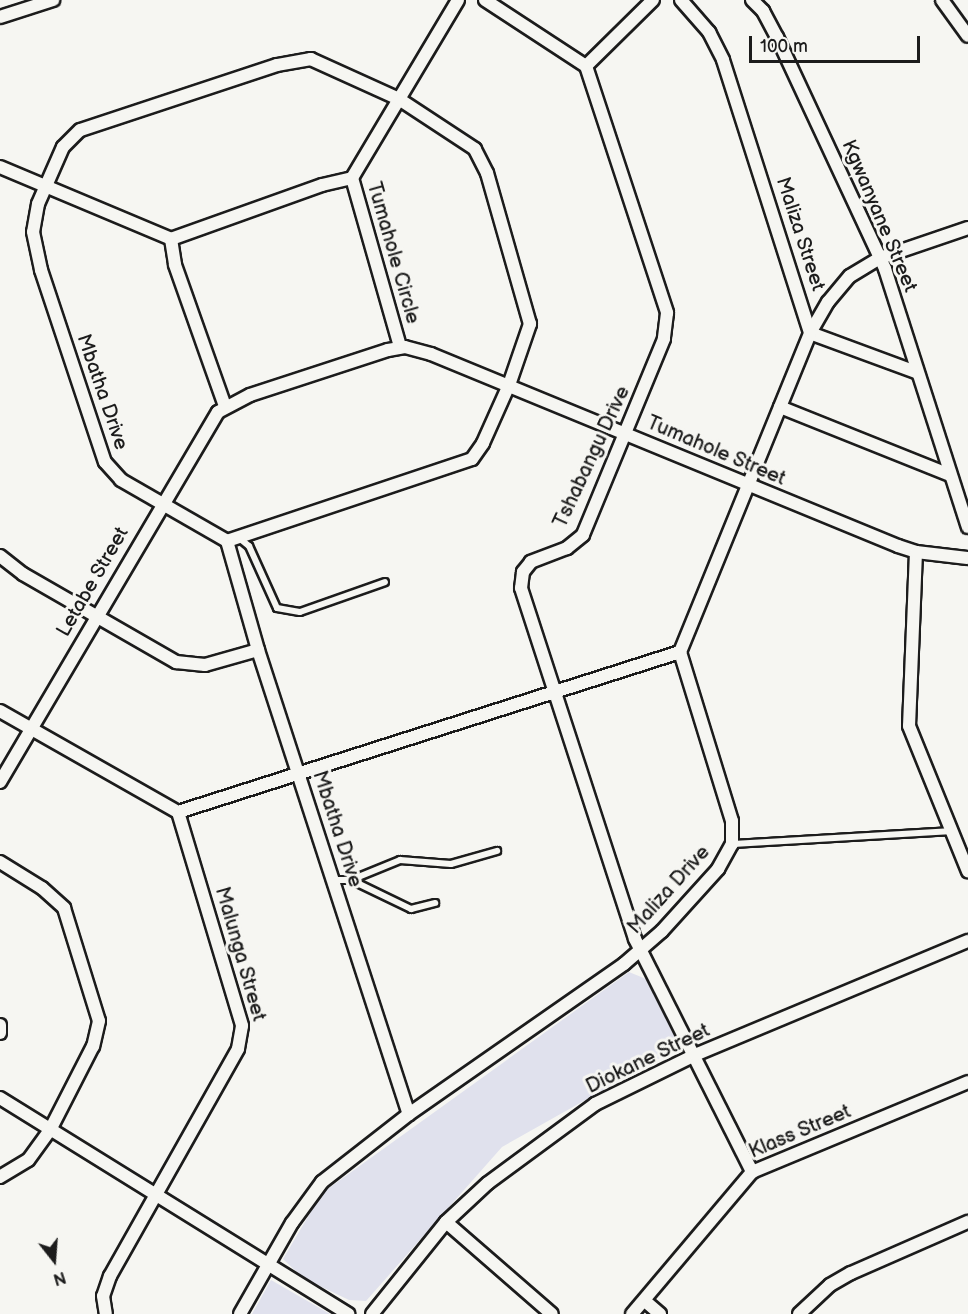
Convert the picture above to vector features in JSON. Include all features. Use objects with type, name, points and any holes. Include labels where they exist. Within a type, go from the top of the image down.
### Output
[{"type":"street","points":[[0,17],[53,0]]},
{"type":"street","points":[[352,178],[458,0]]},
{"type":"street","points":[[485,0],[586,66],[653,0]]},
{"type":"street","name":"Maliza Street","points":[[681,0],[709,32],[723,60],[810,333]]},
{"type":"street","name":"Kgwanyane Street","points":[[752,0],[763,11],[777,37],[880,258],[968,527]]},
{"type":"street","points":[[942,0],[967,32]]},
{"type":"street","name":"Mbatha Drive","points":[[311,58],[324,62],[399,99],[475,149],[487,173],[530,314],[528,334],[509,385],[477,455],[465,463],[233,539],[161,504],[111,472],[99,448],[36,251],[35,218],[46,185],[63,147],[80,130],[277,65],[311,58]]},
{"type":"street","name":"Tshabangu Drive","points":[[586,66],[667,314],[664,339],[628,434],[583,535],[567,548],[531,562],[523,572],[522,597],[640,951],[695,1055],[752,1172]]},
{"type":"street","points":[[0,167],[171,239],[175,265],[225,406]]},
{"type":"street","name":"Tumahole Circle","points":[[171,239],[322,185],[352,178],[400,347],[225,406]]},
{"type":"street","points":[[0,711],[178,812],[297,771],[680,652],[810,333],[837,290],[880,258],[968,228]]},
{"type":"street","points":[[810,333],[916,372]]},
{"type":"street","name":"Tumahole Street","points":[[400,347],[431,354],[628,434],[748,487],[916,552],[968,558]]},
{"type":"street","name":"Letabe Street","points":[[0,782],[208,423],[225,406]]},
{"type":"street","points":[[780,407],[950,475]]},
{"type":"street","points":[[955,487],[968,488]]},
{"type":"street","name":"Mbatha Drive","points":[[233,539],[258,650],[409,1114]]},
{"type":"street","points":[[916,552],[909,726],[968,871]]},
{"type":"street","points":[[0,556],[17,571],[160,654],[191,666],[219,663],[258,650]]},
{"type":"street","name":"Maliza Drive","points":[[409,1114],[640,951],[718,869],[732,844],[732,820],[680,652]]},
{"type":"street","name":"Malunga Street","points":[[106,1314],[105,1286],[242,1037],[240,1013],[178,812]]},
{"type":"street","points":[[0,862],[42,888],[64,908],[98,1015],[93,1046],[50,1130],[28,1160],[0,1177]]},
{"type":"street","name":"Diokane Street","points":[[372,1314],[446,1222],[488,1183],[553,1132],[630,1084],[968,941]]},
{"type":"street","points":[[0,1025],[0,1033]]},
{"type":"street","name":"Klass Street","points":[[633,1314],[752,1172],[968,1082]]},
{"type":"street","points":[[0,1098],[350,1314]]},
{"type":"street","points":[[240,1314],[301,1208],[322,1182],[409,1114]]},
{"type":"street","points":[[446,1222],[552,1314]]},
{"type":"street","points":[[799,1314],[844,1277],[968,1222]]},
{"type":"street","points":[[645,1301],[660,1314]]},
{"type":"lane","points":[[233,539],[249,546],[277,608],[300,612],[385,582]]},
{"type":"lane","points":[[732,844],[950,831]]},
{"type":"lane","points":[[333,880],[351,880],[400,860],[451,864],[497,851]]},
{"type":"lane","points":[[351,880],[411,909],[435,903]]},
{"type":"shaded area","points":[[629,972],[646,979],[678,1033],[676,1049],[502,1147],[366,1301],[349,1300],[303,1278],[283,1259],[322,1193]]},
{"type":"shaded area","points":[[271,1280],[330,1314],[252,1314]]}]
